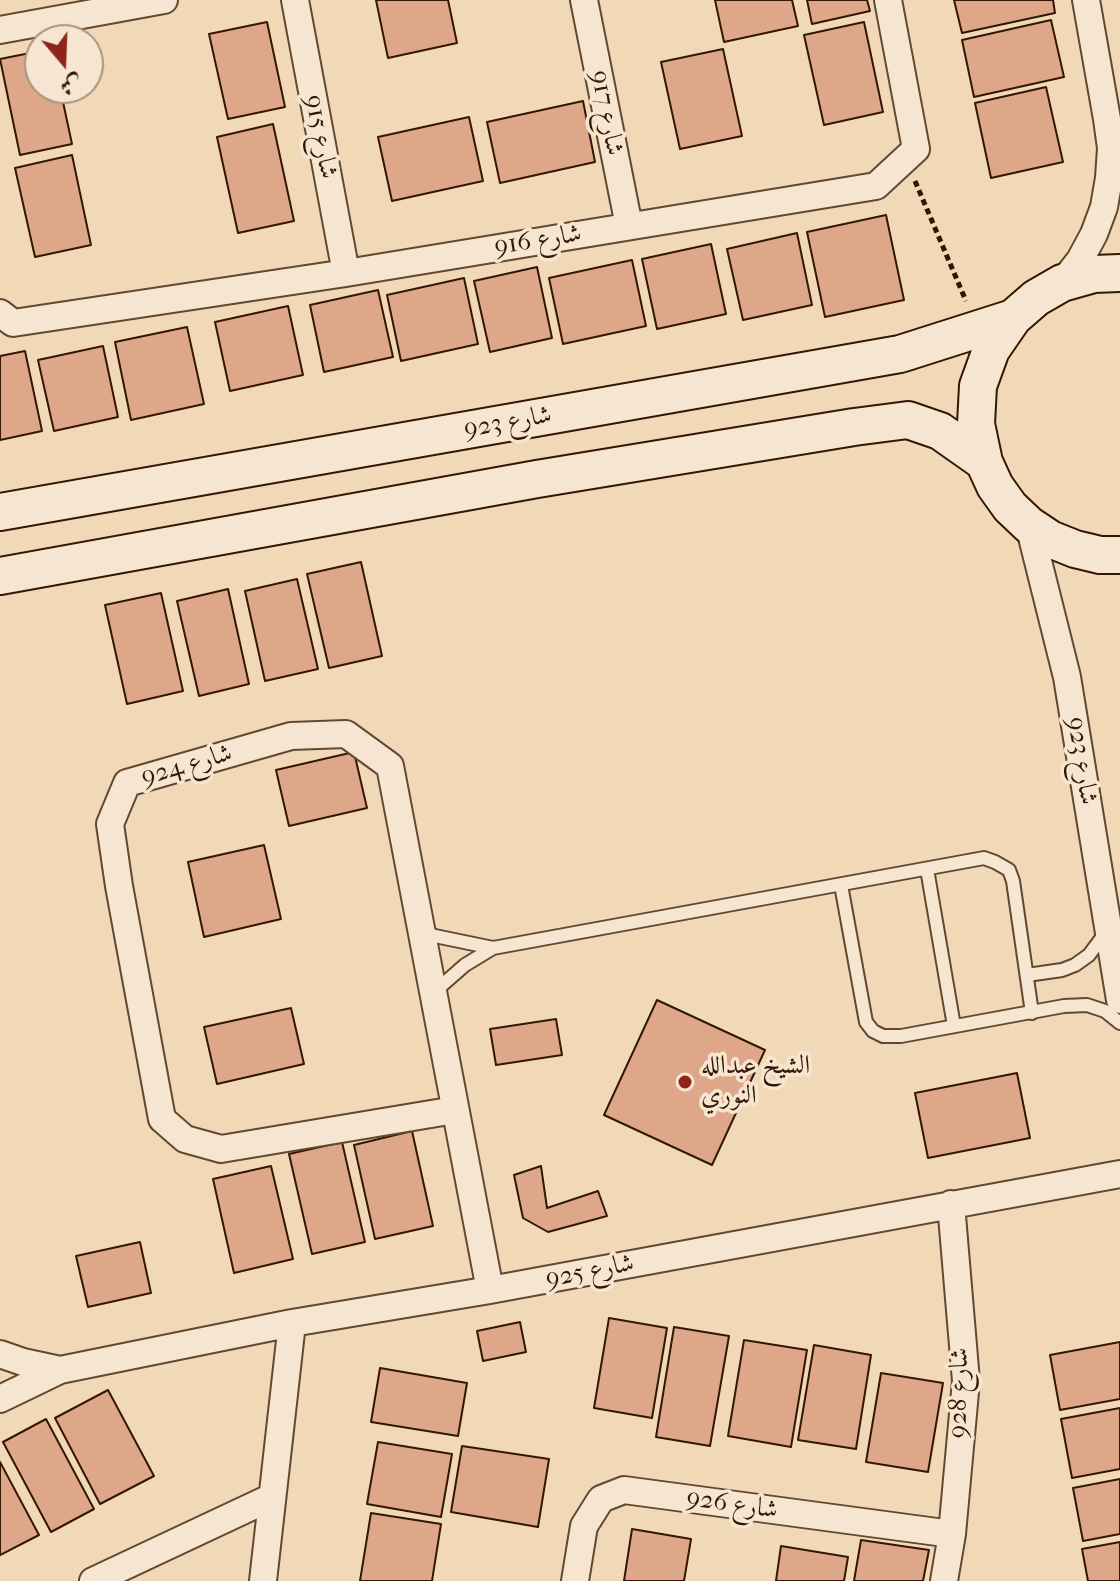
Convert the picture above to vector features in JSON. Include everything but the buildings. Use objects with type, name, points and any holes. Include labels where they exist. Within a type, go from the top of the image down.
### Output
[{"type":"street","points":[[0,30],[164,0]]},
{"type":"street","name":"شارع 915","points":[[295,0],[346,273]]},
{"type":"street","name":"شارع 917","points":[[584,0],[629,226]]},
{"type":"street","points":[[888,0],[916,149],[906,158]]},
{"type":"street","points":[[1062,283],[1080,260],[1094,234],[1104,207],[1109,178],[1111,148],[1086,0]]},
{"type":"street","name":"شارع 916","points":[[0,313],[13,323],[346,273],[876,186],[906,158]]},
{"type":"street","points":[[1120,273],[1094,274],[1062,283],[1036,298],[1013,318],[991,350],[978,386],[976,424],[984,462],[995,486],[1010,507],[1029,525],[1050,539],[1075,549],[1100,555],[1120,555]]},
{"type":"street","name":"شارع 923","points":[[0,512],[900,354],[1013,318]]},
{"type":"street","points":[[0,576],[537,479],[908,420],[940,431],[984,462]]},
{"type":"street","name":"شارع 923","points":[[1029,525],[1067,677],[1120,1000]]},
{"type":"street","name":"شارع 924","points":[[455,1110],[221,1149],[185,1139],[162,1119],[110,824],[127,783],[291,736],[346,734],[390,766],[490,1290]]},
{"type":"street","name":"شارع 925","points":[[0,1399],[60,1370],[292,1323],[490,1290],[951,1204],[1117,1169]]},
{"type":"street","name":"شارع 928","points":[[944,1581],[952,1534],[966,1381],[951,1204]]},
{"type":"street","points":[[263,1581],[292,1323]]},
{"type":"street","name":"شارع 925","points":[[0,1354],[60,1370]]},
{"type":"street","name":"شارع 926","points":[[575,1581],[584,1526],[601,1499],[624,1490],[952,1534]]},
{"type":"street","points":[[93,1581],[272,1497]]},
{"type":"lane","points":[[433,993],[465,965],[493,948],[984,858],[1009,870],[1013,881],[1032,1013]]},
{"type":"lane","points":[[927,869],[954,1026]]},
{"type":"lane","points":[[841,885],[866,1022],[873,1031],[883,1036],[901,1036],[1064,1006],[1087,1005],[1105,1011],[1120,1023]]},
{"type":"lane","points":[[1027,975],[1075,965],[1089,955],[1108,929]]},
{"type":"lane","points":[[421,931],[493,948]]},
{"type":"path","points":[[906,158],[977,328]]},
{"type":"place","name":"الشيخ عبدالله النوري","points":[[685,1082]]}]
